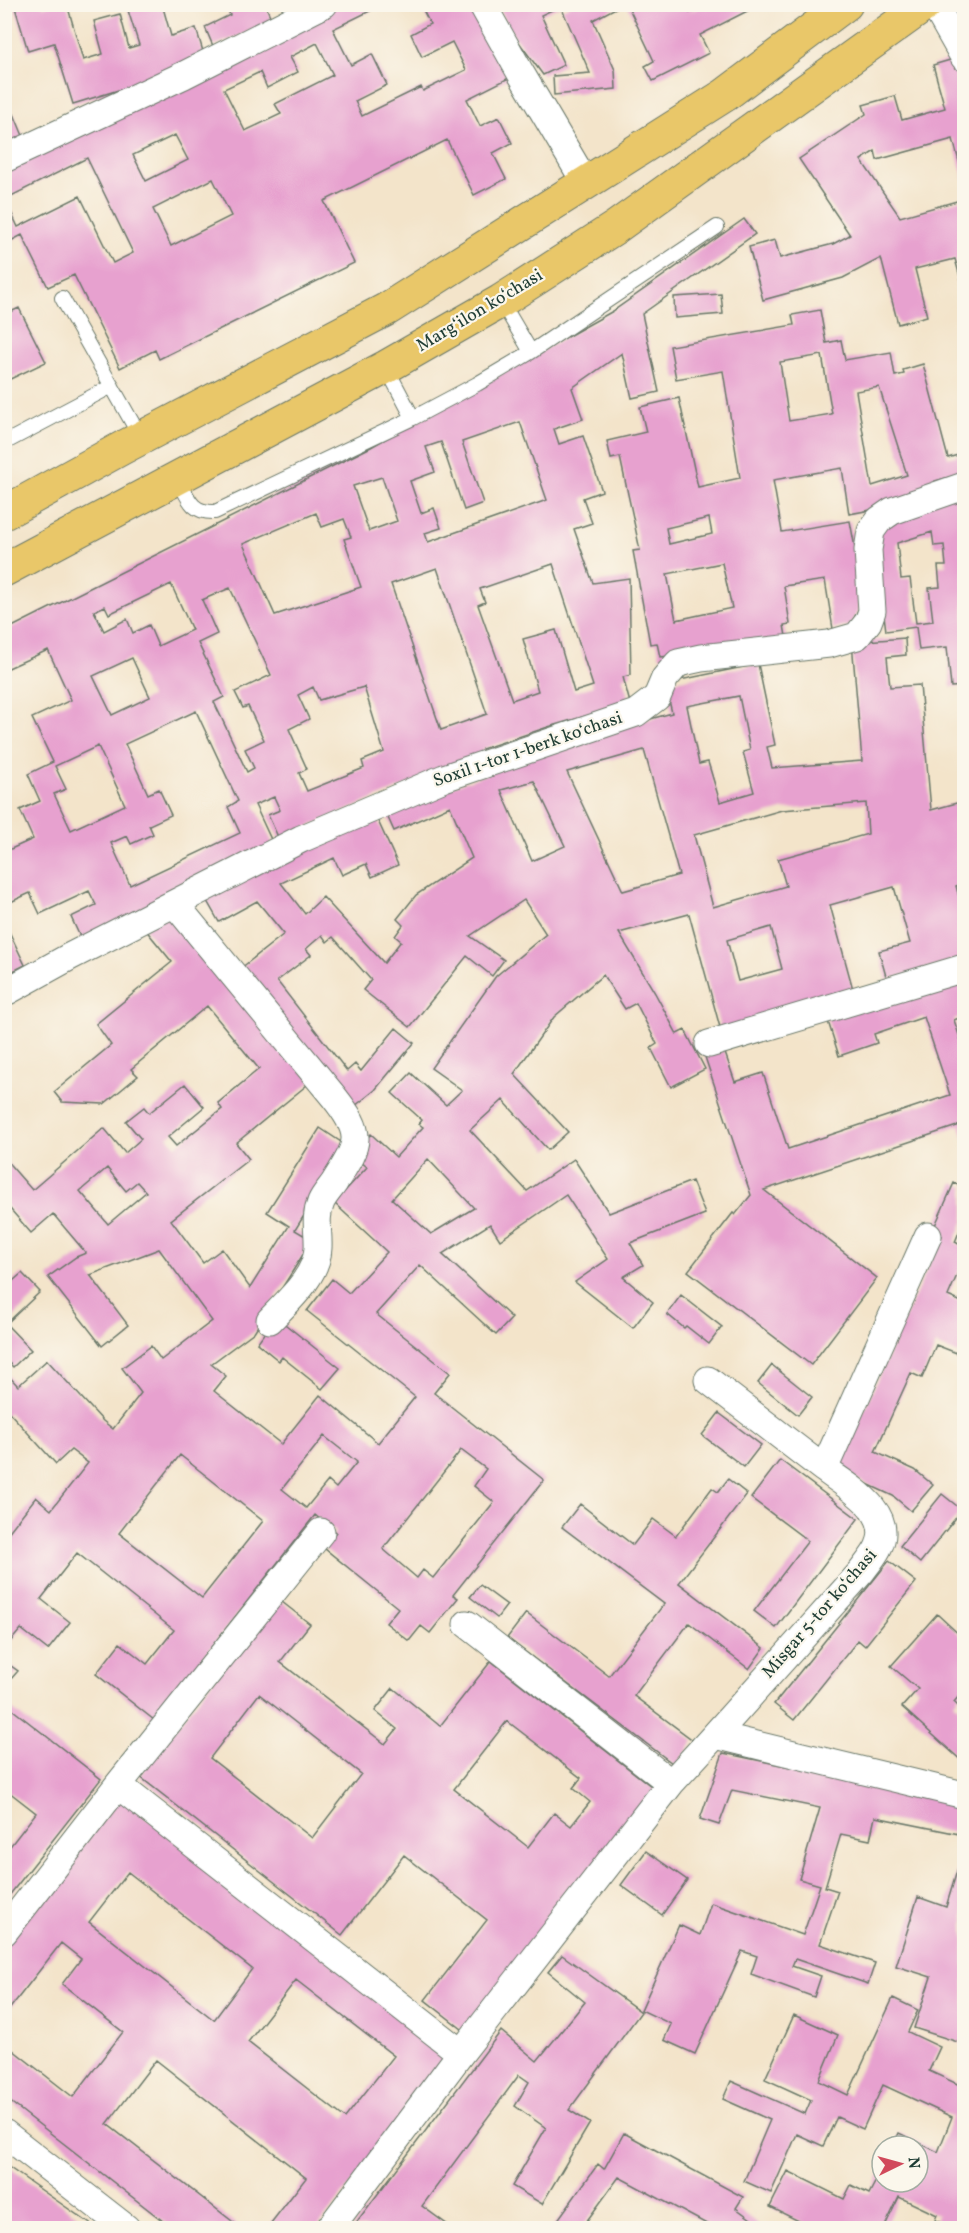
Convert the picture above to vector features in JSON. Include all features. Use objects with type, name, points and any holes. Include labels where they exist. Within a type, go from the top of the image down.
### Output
[{"type":"main road","points":[[4,513],[387,309],[725,95],[846,4]]},
{"type":"main road","name":"Margʻilon koʻchasi","points":[[4,570],[386,367],[501,302],[616,227],[926,4]]},
{"type":"street","points":[[4,159],[184,75],[324,4]]},
{"type":"street","points":[[482,4],[519,72],[585,182]]},
{"type":"street","points":[[934,4],[964,57]]},
{"type":"street","name":"Soxil 1-tor 1-berk koʻchasi","points":[[4,993],[71,956],[301,839],[444,777],[636,713],[657,697],[665,678],[678,663],[701,658],[830,644],[857,636],[868,622],[872,611],[867,550],[871,531],[879,520],[892,511],[964,486]]},
{"type":"street","points":[[175,904],[334,1097],[349,1116],[355,1132],[353,1152],[321,1203],[316,1225],[319,1250],[306,1281],[270,1320]]},
{"type":"street","points":[[709,1044],[964,968]]},
{"type":"street","points":[[824,1469],[928,1236]]},
{"type":"street","name":"Misgar 5-tor koʻchasi","points":[[330,2229],[461,2053],[672,1784],[862,1571],[879,1548],[882,1533],[879,1516],[868,1503],[708,1380]]},
{"type":"street","points":[[4,1932],[118,1785],[321,1532]]},
{"type":"street","points":[[467,1624],[672,1784]]},
{"type":"street","points":[[715,1735],[964,1795]]},
{"type":"street","points":[[118,1785],[461,2053]]},
{"type":"street","points":[[4,2133],[126,2229]]},
{"type":"lane","points":[[178,478],[194,508],[205,513],[215,513],[413,418],[477,384],[531,352],[717,227]]},
{"type":"lane","points":[[62,298],[141,438]]},
{"type":"lane","points":[[501,302],[531,352]]},
{"type":"lane","points":[[386,367],[413,418]]},
{"type":"lane","points":[[4,444],[112,387]]},
{"type":"building","points":[[14,4],[42,4],[43,7],[67,4],[83,60],[103,54],[94,21],[120,14],[129,48],[139,45],[126,4],[162,4],[171,36],[196,28],[205,58],[138,84],[73,104],[54,43],[28,51]]},
{"type":"building","points":[[225,4],[265,4],[273,23],[213,46],[205,27],[230,15]]},
{"type":"building","points":[[329,4],[384,4],[333,29],[351,65],[372,54],[387,85],[355,101],[362,116],[421,87],[423,91],[466,70],[452,42],[422,57],[411,34],[430,24],[420,4],[473,4],[509,78],[467,99],[480,126],[499,117],[512,143],[493,153],[506,179],[474,195],[447,140],[324,201],[354,263],[159,359],[155,350],[120,368],[74,275],[48,287],[22,235],[5,244],[4,168]],"holes":[[[317,43],[333,75],[275,104],[281,114],[245,131],[224,89],[260,72],[267,88],[298,72],[290,57]],[[175,135],[188,160],[146,181],[133,155]],[[87,158],[133,253],[113,263],[80,196],[18,227],[5,199]],[[213,179],[231,216],[171,246],[153,209]]]},
{"type":"building","points":[[498,4],[565,4],[541,15],[564,65],[543,75],[510,30]]},
{"type":"building","points":[[573,4],[623,4],[593,20],[615,70],[616,89],[554,95],[553,76],[590,73],[562,9]]},
{"type":"building","points":[[627,4],[692,4],[694,9],[689,13],[704,4],[761,4],[700,35],[709,53],[653,81],[645,66],[654,61]]},
{"type":"building","points":[[957,58],[964,80],[964,180],[953,139],[877,160],[875,151],[861,160],[900,217],[964,199],[964,291],[955,259],[915,269],[927,316],[898,324],[881,258],[843,278],[763,300],[749,247],[775,240],[780,258],[833,244],[850,235],[799,159],[866,114],[863,105],[895,96],[902,120],[945,108],[933,65]]},
{"type":"building","points":[[14,114],[26,143],[4,153],[4,118]]},
{"type":"building","points":[[744,219],[755,234],[642,314],[659,392],[632,398],[622,353],[572,388],[583,419],[554,429],[559,444],[583,436],[602,491],[583,498],[592,523],[574,529],[593,583],[629,578],[631,675],[623,677],[630,703],[482,749],[483,753],[279,839],[268,815],[280,810],[274,797],[255,805],[274,846],[82,941],[71,917],[96,905],[89,891],[40,914],[30,893],[4,905],[4,852],[33,839],[20,810],[40,801],[28,774],[53,762],[32,718],[71,700],[48,650],[4,670],[4,631],[371,447],[613,311]],"holes":[[[520,422],[547,500],[428,542],[425,533],[441,528],[434,508],[421,513],[410,481],[435,472],[426,447],[441,442],[464,510],[483,503],[462,442]],[[382,477],[397,521],[369,531],[353,486]],[[316,513],[322,527],[344,519],[351,537],[344,539],[361,587],[275,615],[243,544]],[[553,564],[593,686],[574,692],[556,630],[523,639],[538,691],[512,700],[478,605],[485,602],[480,589]],[[437,568],[487,714],[441,730],[391,584]],[[171,584],[192,630],[158,646],[149,625],[133,633],[127,619],[104,631],[94,611],[105,606],[109,614]],[[230,588],[271,675],[235,692],[243,708],[248,706],[264,740],[245,749],[254,768],[247,772],[214,702],[224,697],[198,643],[217,634],[202,600]],[[132,658],[150,697],[112,715],[93,676]],[[313,687],[319,700],[364,687],[384,752],[362,761],[364,768],[307,791],[299,773],[307,769],[289,729],[309,719],[298,695]],[[196,711],[238,801],[228,807],[240,833],[130,885],[111,843],[127,836],[131,844],[153,834],[149,825],[171,815],[159,789],[148,794],[125,744]],[[98,746],[125,805],[71,830],[54,794],[66,789],[55,766]]]},
{"type":"building","points":[[721,294],[723,314],[675,318],[674,297]]},
{"type":"building","points":[[19,308],[46,362],[4,382],[4,315]]},
{"type":"building","points":[[820,310],[826,343],[841,340],[845,360],[891,352],[895,376],[904,374],[903,370],[923,364],[948,458],[964,453],[964,473],[935,481],[938,488],[876,509],[849,514],[842,468],[773,480],[782,532],[850,521],[855,548],[859,608],[850,626],[833,629],[825,580],[784,586],[790,624],[784,625],[787,642],[660,657],[657,643],[650,644],[633,551],[640,550],[620,457],[611,459],[607,441],[646,432],[640,407],[679,398],[698,487],[740,478],[723,371],[676,379],[670,346],[794,325],[792,315]],"holes":[[[822,355],[832,414],[789,421],[780,362]],[[879,387],[907,475],[872,486],[856,391]],[[709,518],[712,534],[669,544],[666,528]],[[722,563],[732,608],[676,620],[667,574]]]},
{"type":"building","points":[[964,491],[964,520],[961,521],[964,555],[964,686],[951,687],[947,647],[919,650],[916,627],[886,631],[875,543],[886,518]],"holes":[[[932,532],[934,546],[944,545],[946,566],[938,566],[940,587],[929,588],[933,621],[916,623],[910,578],[901,579],[897,543]]]},
{"type":"building","points":[[905,638],[906,655],[887,657],[890,687],[920,685],[931,810],[964,801],[964,883],[956,886],[964,915],[964,958],[887,980],[879,951],[910,943],[894,887],[830,905],[854,993],[721,1031],[689,914],[619,933],[677,1034],[685,1030],[705,1069],[671,1087],[651,1048],[657,1044],[636,1003],[625,1009],[603,975],[554,1017],[514,1074],[568,1132],[548,1150],[503,1100],[470,1130],[527,1191],[574,1159],[609,1213],[692,1181],[705,1214],[630,1243],[643,1265],[623,1277],[653,1302],[633,1328],[575,1282],[608,1259],[566,1195],[500,1240],[490,1224],[442,1254],[512,1318],[496,1335],[420,1265],[376,1314],[450,1373],[434,1393],[544,1480],[453,1595],[458,1598],[430,1633],[421,1626],[409,1641],[386,1623],[398,1608],[324,1548],[336,1532],[315,1515],[154,1720],[96,1674],[120,1643],[147,1664],[174,1630],[77,1553],[41,1599],[70,1622],[48,1650],[21,1629],[4,1649],[4,1538],[36,1497],[51,1510],[88,1463],[71,1450],[56,1464],[9,1412],[4,1417],[4,1371],[18,1386],[47,1360],[113,1429],[141,1393],[122,1368],[151,1346],[161,1360],[212,1321],[159,1249],[90,1275],[128,1325],[102,1346],[48,1277],[76,1257],[86,1253],[53,1214],[31,1233],[4,1202],[4,1158],[32,1190],[104,1128],[125,1153],[141,1139],[126,1121],[144,1107],[149,1113],[185,1084],[204,1107],[168,1137],[176,1146],[222,1109],[218,1103],[259,1069],[207,1006],[131,1069],[138,1076],[104,1104],[62,1102],[54,1092],[111,1045],[96,1024],[172,962],[145,929],[171,908],[312,1081],[236,1143],[249,1159],[171,1220],[203,1263],[222,1249],[250,1288],[289,1226],[267,1212],[320,1128],[347,1146],[295,1230],[312,1240],[289,1277],[254,1332],[211,1364],[226,1376],[214,1391],[281,1444],[320,1395],[378,1443],[415,1397],[307,1311],[332,1279],[349,1293],[387,1252],[334,1203],[367,1167],[352,1154],[371,1134],[396,1157],[423,1127],[419,1124],[422,1120],[392,1093],[411,1073],[446,1105],[462,1090],[431,1068],[496,976],[546,934],[524,900],[470,936],[504,960],[492,976],[467,956],[410,1027],[363,990],[371,980],[333,937],[327,942],[322,935],[306,949],[311,955],[277,981],[347,1071],[355,1064],[361,1071],[396,1028],[414,1043],[375,1090],[350,1110],[236,972],[284,934],[257,901],[219,922],[203,894],[373,810],[398,865],[372,877],[366,864],[342,875],[334,858],[281,883],[305,914],[323,897],[384,963],[401,941],[395,936],[403,925],[397,919],[416,895],[472,858],[450,806],[394,831],[385,811],[597,734],[672,713],[665,683],[758,664],[775,745],[767,747],[772,768],[862,761],[852,642]],"holes":[[[739,696],[750,750],[743,752],[754,792],[720,802],[708,762],[699,764],[687,706]],[[644,750],[679,875],[623,891],[567,772]],[[534,781],[565,846],[532,861],[501,790]],[[866,803],[868,834],[778,859],[786,886],[713,907],[694,835],[782,810]],[[771,927],[782,969],[738,981],[727,940]],[[428,1159],[474,1208],[431,1234],[392,1199]],[[107,1168],[126,1191],[137,1182],[146,1192],[108,1224],[80,1191]],[[324,1436],[357,1462],[336,1488],[328,1481],[306,1508],[282,1489]],[[461,1450],[486,1469],[474,1486],[494,1502],[433,1578],[423,1570],[417,1578],[383,1549]],[[180,1455],[263,1521],[202,1598],[119,1533]]]},
{"type":"building","points":[[4,921],[25,965],[7,974],[10,980],[4,983]]},
{"type":"building","points":[[964,973],[964,1016],[954,1020],[964,1050],[964,1139],[960,1125],[764,1190],[877,1278],[811,1365],[688,1271],[733,1213],[735,1215],[751,1195],[705,1057],[724,1050],[735,1082],[763,1073],[788,1149],[950,1095],[924,1017],[874,1034],[877,1043],[839,1056],[826,1015]]},
{"type":"building","points":[[954,1183],[964,1187],[964,1220],[955,1242],[964,1247],[964,1259],[948,1296],[964,1303],[964,1356],[936,1345],[922,1378],[911,1373],[875,1452],[915,1470],[933,1485],[911,1511],[893,1496],[837,1470],[942,1236],[932,1232]]},
{"type":"building","points":[[22,1273],[40,1292],[6,1324],[31,1350],[13,1367],[4,1358],[4,1285],[6,1287]]},
{"type":"building","points":[[681,1295],[722,1327],[709,1344],[667,1314]]},
{"type":"building","points":[[276,1317],[340,1368],[322,1389],[282,1357],[279,1361],[257,1343]]},
{"type":"building","points":[[772,1365],[812,1397],[798,1415],[758,1383]]},
{"type":"building","points":[[719,1413],[761,1445],[744,1467],[702,1435]]},
{"type":"building","points":[[780,1460],[858,1519],[776,1628],[754,1611],[808,1541],[751,1498]]},
{"type":"building","points":[[728,1479],[747,1494],[679,1583],[764,1648],[749,1669],[689,1623],[634,1696],[694,1741],[676,1766],[507,1638],[526,1613],[609,1676],[664,1604],[562,1527],[580,1504],[633,1545],[653,1519],[676,1536],[712,1488],[718,1492]]},
{"type":"building","points":[[942,1494],[962,1510],[920,1563],[900,1546]]},
{"type":"building","points":[[889,1561],[916,1582],[865,1646],[858,1640],[794,1720],[774,1704]]},
{"type":"building","points":[[480,1585],[507,1605],[497,1618],[470,1597]]},
{"type":"building","points":[[277,1598],[310,1624],[280,1662],[385,1744],[397,1729],[375,1711],[393,1688],[440,1726],[491,1661],[656,1790],[467,2033],[425,2000],[487,1920],[404,1855],[342,1935],[139,1776]],"holes":[[[259,1694],[361,1774],[312,1838],[210,1758]],[[507,1721],[581,1778],[573,1788],[590,1802],[571,1826],[554,1813],[528,1847],[454,1789]]]},
{"type":"building","points":[[937,1614],[964,1639],[964,1690],[954,1702],[964,1712],[964,1763],[902,1707],[918,1689],[891,1666]]},
{"type":"building","points":[[4,1661],[18,1671],[4,1687]]},
{"type":"building","points":[[4,1703],[101,1779],[4,1902],[4,1854],[36,1813],[4,1788]]},
{"type":"building","points":[[723,1753],[964,1803],[964,1835],[875,1817],[870,1840],[841,1834],[825,1887],[838,1891],[820,1944],[875,1963],[868,1984],[795,1959],[792,1966],[821,1976],[814,1997],[751,1974],[757,1956],[742,1951],[695,2054],[664,2040],[671,2024],[641,2010],[679,1925],[700,1935],[711,1903],[803,1935],[820,1885],[799,1879],[820,1808],[732,1790],[719,1825],[700,1819]]},
{"type":"building","points":[[120,1797],[450,2055],[317,2228],[267,2228],[306,2178],[156,2060],[107,2124],[241,2228],[172,2228],[4,2097],[4,2043],[73,2097],[123,2032],[62,1984],[81,1959],[61,1943],[4,2016],[4,1946]],"holes":[[[128,1872],[252,1969],[214,2020],[89,1922]],[[296,1980],[394,2056],[345,2118],[248,2042]]]},
{"type":"building","points":[[964,1848],[964,2044],[914,2028],[931,1977],[896,1966],[918,1897],[946,1907]]},
{"type":"building","points":[[646,1851],[687,1880],[662,1915],[621,1885]]},
{"type":"building","points":[[562,1955],[641,2012],[569,2110],[590,2123],[542,2204],[512,2186],[546,2128],[515,2106],[529,2082],[519,2075],[422,2206],[452,2228],[352,2228],[501,2031],[537,2061],[585,2002],[548,1972]]},
{"type":"building","points":[[893,1998],[918,2010],[908,2032],[940,2047],[929,2071],[964,2087],[964,2228],[955,2228],[935,2220],[937,2215],[899,2197],[884,2228],[813,2228],[770,2207],[788,2171],[844,2199],[851,2185],[869,2194],[870,2192],[870,2194],[930,2194],[930,2148],[938,2152],[952,2117],[883,2085],[863,2129],[837,2117],[823,2146],[797,2134],[771,2193],[744,2181],[770,2120],[723,2099],[731,2081],[805,2114],[811,2100],[765,2079],[794,2015],[838,2035],[819,2081],[848,2095]]},
{"type":"building","points":[[624,2133],[743,2197],[736,2208],[762,2227],[714,2228],[619,2177],[583,2226],[587,2228],[552,2228],[598,2164],[604,2169]]},
{"type":"building","points":[[4,2164],[96,2228],[4,2228]]}]
